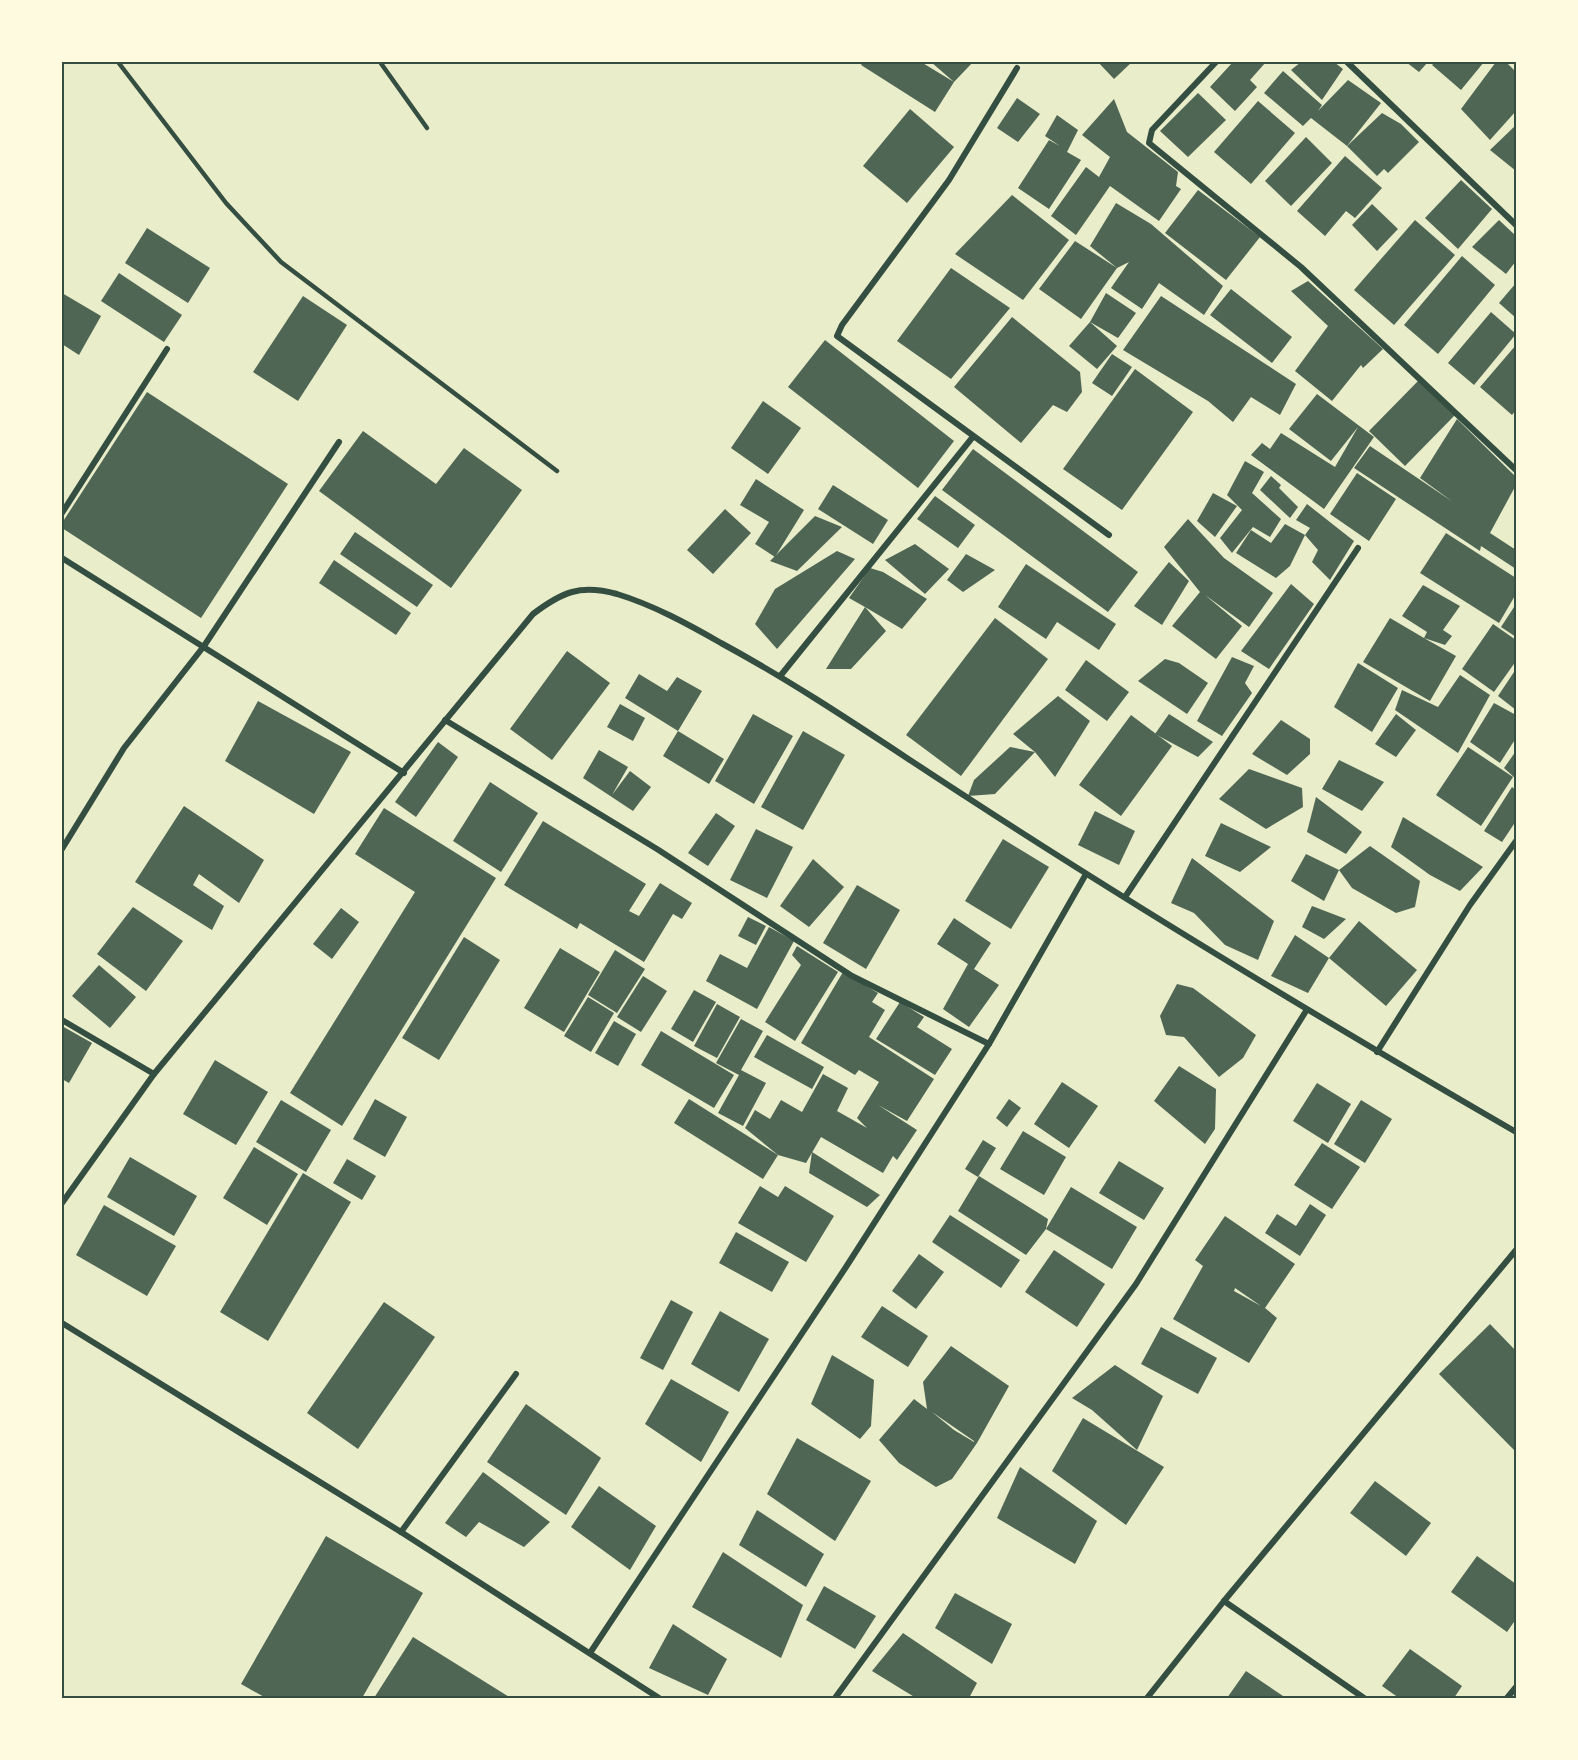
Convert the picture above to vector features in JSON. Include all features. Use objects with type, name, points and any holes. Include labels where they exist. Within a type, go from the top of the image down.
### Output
[{"type":"street","points":[[1216,62],[1152,130],[1149,143],[1301,267],[1516,470]]},
{"type":"street","points":[[1347,62],[1516,225]]},
{"type":"street","points":[[1017,68],[949,180],[842,325],[837,336],[972,438],[1109,536]]},
{"type":"street","points":[[62,513],[167,349]]},
{"type":"street","points":[[781,675],[972,438]]},
{"type":"street","points":[[62,849],[124,748],[204,646],[339,442]]},
{"type":"street","points":[[1125,897],[1358,548]]},
{"type":"street","points":[[62,558],[404,773]]},
{"type":"street","points":[[62,1203],[154,1074],[533,614],[556,597],[578,589],[613,593],[640,602],[781,675],[1086,874],[1306,1011],[1516,1132]]},
{"type":"street","points":[[445,720],[657,849],[852,975],[989,1044]]},
{"type":"street","points":[[1377,1052],[1470,905],[1516,841]]},
{"type":"street","points":[[590,1653],[846,1267],[989,1044],[1086,874]]},
{"type":"street","points":[[835,1698],[1136,1284],[1306,1011]]},
{"type":"street","points":[[62,1020],[154,1074]]},
{"type":"street","points":[[1148,1698],[1224,1601],[1516,1250]]},
{"type":"street","points":[[62,1323],[401,1532],[659,1698]]},
{"type":"street","points":[[401,1532],[516,1374]]},
{"type":"street","points":[[1224,1601],[1364,1698]]},
{"type":"street","points":[[1507,1698],[1516,1687]]},
{"type":"lane","points":[[118,62],[226,203],[281,262],[557,471]]},
{"type":"lane","points":[[380,62],[427,128]]},
{"type":"building","points":[[863,62],[921,62],[954,82],[935,112],[861,65]]},
{"type":"building","points":[[931,62],[973,62],[954,82]]},
{"type":"building","points":[[1098,62],[1132,62],[1114,79]]},
{"type":"building","points":[[1233,62],[1266,62],[1250,80],[1257,87],[1235,111],[1210,87]]},
{"type":"building","points":[[1301,62],[1334,62],[1343,69],[1322,100],[1291,70]]},
{"type":"building","points":[[1406,62],[1428,62],[1419,72]]},
{"type":"building","points":[[1435,62],[1484,62],[1461,90],[1432,65]]},
{"type":"building","points":[[1496,62],[1506,62],[1516,72],[1516,111],[1490,140],[1461,109]]},
{"type":"building","points":[[1283,71],[1322,105],[1318,111],[1348,80],[1381,103],[1347,146],[1311,118],[1303,126],[1264,93]]},
{"type":"building","points":[[1198,93],[1226,120],[1188,157],[1160,131]]},
{"type":"building","points":[[1017,98],[1040,114],[1018,142],[997,128]]},
{"type":"building","points":[[1114,99],[1127,132],[1178,172],[1176,186],[1181,189],[1159,221],[1110,186],[1076,235],[1051,216],[1086,167],[1099,177],[1110,157],[1082,135]]},
{"type":"building","points":[[1258,101],[1295,133],[1251,184],[1214,152]]},
{"type":"building","points":[[910,109],[954,147],[907,203],[863,166]]},
{"type":"building","points":[[1382,113],[1401,124],[1419,142],[1388,173],[1384,169],[1377,176],[1347,146]]},
{"type":"building","points":[[1057,115],[1078,130],[1067,152],[1081,160],[1049,209],[1018,188],[1049,140],[1060,146],[1045,136]]},
{"type":"building","points":[[1516,125],[1516,171],[1490,150]]},
{"type":"building","points":[[1306,137],[1332,163],[1291,206],[1265,181]]},
{"type":"building","points":[[1345,156],[1382,188],[1355,218],[1346,211],[1325,236],[1297,211]]},
{"type":"building","points":[[1461,180],[1492,209],[1458,249],[1425,218]]},
{"type":"building","points":[[1198,190],[1260,237],[1226,280],[1165,233]]},
{"type":"building","points":[[1012,195],[1069,240],[1023,300],[955,254]]},
{"type":"building","points":[[1116,203],[1151,224],[1223,286],[1204,315],[1159,283],[1142,309],[1111,288],[1129,262],[1117,268],[1090,246]]},
{"type":"building","points":[[1372,204],[1398,229],[1377,251],[1352,225]]},
{"type":"building","points":[[1415,220],[1455,255],[1394,325],[1354,290]]},
{"type":"building","points":[[1499,220],[1516,236],[1516,261],[1506,274],[1472,247]]},
{"type":"building","points":[[147,228],[210,268],[188,303],[125,263]]},
{"type":"building","points":[[1075,241],[1117,268],[1081,319],[1039,289]]},
{"type":"building","points":[[1462,256],[1495,285],[1438,354],[1404,325]]},
{"type":"building","points":[[951,268],[1010,308],[951,379],[897,341]]},
{"type":"building","points":[[119,273],[182,315],[164,342],[101,301]]},
{"type":"building","points":[[1308,281],[1383,349],[1363,368],[1361,365],[1332,401],[1295,371],[1328,326],[1291,291]]},
{"type":"building","points":[[1516,283],[1516,318],[1499,303]]},
{"type":"building","points":[[1231,289],[1292,337],[1272,363],[1210,315]]},
{"type":"building","points":[[62,293],[101,316],[79,355],[62,344]]},
{"type":"building","points":[[1106,293],[1136,313],[1118,338],[1090,322]]},
{"type":"building","points":[[303,296],[347,325],[298,401],[253,372]]},
{"type":"building","points":[[1161,296],[1296,384],[1280,415],[1251,397],[1233,422],[1208,401],[1123,350]]},
{"type":"building","points":[[1491,312],[1516,334],[1474,385],[1448,363]]},
{"type":"building","points":[[1012,317],[1080,372],[1082,392],[1067,412],[1053,405],[1021,443],[954,387]]},
{"type":"building","points":[[1090,322],[1117,346],[1097,369],[1069,346]]},
{"type":"building","points":[[825,340],[954,441],[918,488],[788,387]]},
{"type":"building","points":[[1516,345],[1516,410],[1512,415],[1480,387]]},
{"type":"building","points":[[1112,354],[1132,367],[1112,396],[1092,383]]},
{"type":"building","points":[[1135,369],[1193,412],[1122,510],[1063,469]]},
{"type":"building","points":[[1419,380],[1455,415],[1405,466],[1369,431]]},
{"type":"building","points":[[147,392],[288,484],[201,618],[62,528],[62,523]]},
{"type":"building","points":[[1317,394],[1374,437],[1324,509],[1251,455],[1262,443],[1270,449],[1281,433],[1335,467],[1358,427],[1331,461],[1289,429]]},
{"type":"building","points":[[763,401],[801,428],[768,474],[731,448]]},
{"type":"building","points":[[1457,419],[1516,477],[1516,485],[1490,533],[1516,550],[1516,569],[1481,546],[1480,551],[1354,468],[1370,446],[1453,502],[1420,478]]},
{"type":"building","points":[[363,431],[436,484],[464,448],[522,490],[451,588],[319,491]]},
{"type":"building","points":[[973,449],[1138,572],[1108,612],[942,490]]},
{"type":"building","points":[[1245,461],[1264,472],[1252,493],[1281,519],[1270,537],[1253,527],[1232,553],[1220,538],[1242,510],[1227,495]]},
{"type":"building","points":[[1357,473],[1396,499],[1369,541],[1330,514]]},
{"type":"building","points":[[1271,476],[1281,485],[1279,488],[1298,507],[1290,518],[1260,490]]},
{"type":"building","points":[[756,479],[804,510],[775,557],[755,544],[769,522],[740,505]]},
{"type":"building","points":[[833,485],[888,520],[873,544],[818,509]]},
{"type":"building","points":[[1213,493],[1237,506],[1215,537],[1197,521]]},
{"type":"building","points":[[935,496],[975,525],[958,548],[917,519]]},
{"type":"building","points":[[1307,504],[1354,541],[1330,580],[1312,562],[1318,550],[1305,535],[1310,528],[1296,520]]},
{"type":"building","points":[[725,509],[751,533],[713,574],[687,550]]},
{"type":"building","points":[[815,516],[842,527],[797,571],[770,561]]},
{"type":"building","points":[[1188,519],[1224,558],[1273,593],[1249,627],[1205,595],[1242,626],[1216,659],[1172,626],[1200,592],[1164,547]]},
{"type":"building","points":[[1285,524],[1305,535],[1290,566],[1276,578],[1236,553],[1251,530],[1271,543]]},
{"type":"building","points":[[355,532],[433,585],[417,607],[340,554]]},
{"type":"building","points":[[1446,533],[1516,578],[1516,594],[1499,623],[1420,573]]},
{"type":"building","points":[[915,544],[949,569],[925,594],[885,560]]},
{"type":"building","points":[[837,551],[855,559],[777,649],[755,624],[775,589]]},
{"type":"building","points":[[966,554],[995,570],[963,592],[947,580]]},
{"type":"building","points":[[334,560],[411,613],[396,635],[319,583]]},
{"type":"building","points":[[1169,562],[1189,581],[1162,625],[1134,606]]},
{"type":"building","points":[[1026,564],[1116,624],[1099,650],[1057,622],[1046,639],[998,607]]},
{"type":"building","points":[[870,568],[883,572],[927,599],[902,629],[849,598]]},
{"type":"building","points":[[1291,584],[1314,604],[1269,669],[1241,651]]},
{"type":"building","points":[[1423,585],[1460,606],[1443,630],[1452,636],[1445,645],[1424,638],[1427,632],[1402,616]]},
{"type":"building","points":[[1516,604],[1516,637],[1501,627]]},
{"type":"building","points":[[865,607],[886,631],[851,669],[826,669]]},
{"type":"building","points":[[995,618],[1048,659],[961,776],[906,735]]},
{"type":"building","points":[[1390,618],[1456,656],[1430,701],[1363,662]]},
{"type":"building","points":[[1493,624],[1516,640],[1516,661],[1494,692],[1462,669]]},
{"type":"building","points":[[567,651],[610,683],[552,760],[510,729]]},
{"type":"building","points":[[1232,657],[1254,666],[1245,683],[1252,693],[1222,736],[1197,721]]},
{"type":"building","points":[[1165,659],[1179,663],[1208,683],[1187,714],[1138,681]]},
{"type":"building","points":[[1086,660],[1129,692],[1107,721],[1065,690]]},
{"type":"building","points":[[1358,663],[1398,688],[1372,732],[1334,707]]},
{"type":"building","points":[[1516,669],[1516,710],[1498,696]]},
{"type":"building","points":[[639,674],[667,691],[677,677],[702,691],[678,731],[625,698]]},
{"type":"building","points":[[1460,675],[1490,695],[1458,753],[1395,710],[1402,690],[1438,707]]},
{"type":"building","points":[[1058,696],[1090,721],[1055,777],[1035,752],[1013,734]]},
{"type":"building","points":[[258,701],[351,752],[314,814],[225,761]]},
{"type":"building","points":[[1494,703],[1516,715],[1516,738],[1500,763],[1470,742]]},
{"type":"building","points":[[620,704],[645,718],[633,741],[607,727]]},
{"type":"building","points":[[753,714],[793,736],[754,804],[715,781]]},
{"type":"building","points":[[1169,714],[1213,742],[1198,757],[1155,734]]},
{"type":"building","points":[[1396,714],[1416,730],[1396,757],[1375,744]]},
{"type":"building","points":[[1131,715],[1172,746],[1121,816],[1079,785]]},
{"type":"building","points":[[1281,720],[1310,739],[1310,754],[1287,775],[1252,754]]},
{"type":"building","points":[[678,731],[724,759],[709,784],[663,756]]},
{"type":"building","points":[[803,731],[845,755],[803,830],[761,807]]},
{"type":"building","points":[[438,742],[458,757],[416,817],[395,802]]},
{"type":"building","points":[[1010,747],[1035,752],[995,794],[968,796],[974,780]]},
{"type":"building","points":[[1468,747],[1513,777],[1481,826],[1436,795]]},
{"type":"building","points":[[599,750],[628,767],[612,795],[630,771],[651,787],[633,811],[583,778]]},
{"type":"building","points":[[1516,751],[1516,779],[1504,768]]},
{"type":"building","points":[[1339,760],[1384,782],[1362,811],[1322,789]]},
{"type":"building","points":[[1249,769],[1302,788],[1303,807],[1266,829],[1219,799]]},
{"type":"building","points":[[490,782],[538,813],[501,872],[453,841]]},
{"type":"building","points":[[1512,787],[1516,790],[1516,821],[1502,842],[1484,831]]},
{"type":"building","points":[[1316,797],[1362,832],[1346,854],[1307,832]]},
{"type":"building","points":[[184,806],[264,860],[239,903],[199,874],[193,885],[224,906],[212,930],[135,882]]},
{"type":"building","points":[[384,808],[496,878],[342,1126],[290,1093],[415,892],[355,854]]},
{"type":"building","points":[[1095,811],[1135,831],[1119,865],[1078,845]]},
{"type":"building","points":[[716,813],[735,826],[708,866],[688,853]]},
{"type":"building","points":[[1403,817],[1483,867],[1460,891],[1430,875],[1391,847]]},
{"type":"building","points":[[543,821],[646,884],[629,911],[639,916],[660,883],[692,903],[682,919],[673,914],[644,962],[580,923],[577,929],[504,885]]},
{"type":"building","points":[[1221,823],[1271,847],[1240,872],[1205,856]]},
{"type":"building","points":[[756,829],[793,847],[767,898],[730,880]]},
{"type":"building","points":[[1003,839],[1049,867],[1011,929],[965,901]]},
{"type":"building","points":[[1370,846],[1420,881],[1415,907],[1396,913],[1352,888],[1339,870]]},
{"type":"building","points":[[1306,854],[1339,870],[1324,901],[1291,881]]},
{"type":"building","points":[[1192,858],[1274,921],[1258,960],[1225,945],[1194,913],[1171,903]]},
{"type":"building","points":[[813,859],[844,887],[809,927],[780,906]]},
{"type":"building","points":[[857,885],[900,910],[866,969],[823,943]]},
{"type":"building","points":[[1312,906],[1346,919],[1324,939],[1302,927]]},
{"type":"building","points":[[133,907],[183,941],[146,991],[97,954]]},
{"type":"building","points":[[341,908],[359,922],[332,959],[313,944]]},
{"type":"building","points":[[748,917],[766,926],[756,945],[738,936]]},
{"type":"building","points":[[954,918],[991,943],[974,969],[999,985],[969,1027],[943,1009],[968,964],[937,944]]},
{"type":"building","points":[[1359,921],[1417,970],[1386,1006],[1329,958]]},
{"type":"building","points":[[769,927],[794,941],[757,1009],[706,981],[720,954],[747,968]]},
{"type":"building","points":[[1295,935],[1329,958],[1308,993],[1271,976]]},
{"type":"building","points":[[464,937],[500,960],[439,1060],[402,1038]]},
{"type":"building","points":[[797,946],[838,972],[795,1041],[765,1022],[801,965],[792,955]]},
{"type":"building","points":[[560,948],[600,972],[564,1032],[524,1008]]},
{"type":"building","points":[[615,950],[645,969],[617,1013],[588,995]]},
{"type":"building","points":[[99,965],[136,997],[110,1028],[72,996]]},
{"type":"building","points":[[843,972],[878,993],[872,1002],[885,1010],[869,1037],[934,1079],[907,1121],[878,1105],[917,1130],[897,1160],[893,1156],[883,1173],[821,1137],[806,1163],[778,1155],[745,1128],[755,1110],[770,1119],[781,1100],[802,1112],[823,1074],[848,1088],[837,1111],[867,1128],[857,1118],[879,1082],[859,1070],[855,1075],[801,1043]]},
{"type":"building","points":[[643,976],[667,991],[641,1032],[617,1017]]},
{"type":"building","points":[[1177,984],[1193,988],[1256,1035],[1243,1058],[1219,1077],[1184,1037],[1166,1035],[1160,1016]]},
{"type":"building","points":[[694,990],[716,1002],[693,1042],[671,1029]]},
{"type":"building","points":[[588,997],[614,1013],[591,1052],[564,1036]]},
{"type":"building","points":[[900,1002],[924,1017],[917,1027],[952,1049],[935,1075],[876,1039]]},
{"type":"building","points":[[717,1004],[740,1017],[717,1058],[694,1046]]},
{"type":"building","points":[[741,1019],[763,1031],[741,1070],[766,1083],[743,1126],[718,1113],[739,1075],[716,1063]]},
{"type":"building","points":[[614,1021],[636,1034],[618,1066],[595,1053]]},
{"type":"building","points":[[62,1026],[92,1043],[69,1083],[62,1079]]},
{"type":"building","points":[[661,1031],[734,1075],[714,1108],[641,1065]]},
{"type":"building","points":[[767,1035],[824,1067],[812,1089],[754,1057]]},
{"type":"building","points":[[215,1060],[268,1092],[236,1145],[183,1114]]},
{"type":"building","points":[[1179,1066],[1216,1089],[1215,1129],[1205,1144],[1154,1101]]},
{"type":"building","points":[[1062,1082],[1098,1106],[1069,1148],[1034,1124]]},
{"type":"building","points":[[1317,1083],[1351,1104],[1328,1143],[1293,1121]]},
{"type":"building","points":[[375,1099],[407,1117],[385,1157],[353,1139]]},
{"type":"building","points":[[689,1099],[778,1155],[763,1179],[674,1123]]},
{"type":"building","points":[[1009,1099],[1021,1108],[1007,1127],[996,1118]]},
{"type":"building","points":[[281,1100],[331,1130],[306,1172],[256,1142]]},
{"type":"building","points":[[1361,1100],[1392,1119],[1365,1163],[1334,1144]]},
{"type":"building","points":[[1023,1131],[1066,1157],[1044,1195],[1000,1169]]},
{"type":"building","points":[[983,1140],[996,1148],[978,1177],[965,1169]]},
{"type":"building","points":[[1322,1143],[1360,1167],[1332,1209],[1294,1185]]},
{"type":"building","points":[[254,1147],[298,1174],[267,1225],[223,1198]]},
{"type":"building","points":[[812,1152],[880,1195],[867,1207],[809,1173]]},
{"type":"building","points":[[130,1157],[197,1196],[174,1236],[107,1197]]},
{"type":"building","points":[[347,1159],[376,1176],[362,1200],[333,1183]]},
{"type":"building","points":[[1119,1161],[1164,1188],[1144,1220],[1099,1193]]},
{"type":"building","points":[[303,1173],[351,1202],[268,1341],[220,1312]]},
{"type":"building","points":[[979,1176],[1048,1219],[1046,1229],[1026,1255],[958,1211]]},
{"type":"building","points":[[760,1186],[778,1197],[785,1186],[834,1216],[806,1262],[738,1223]]},
{"type":"building","points":[[1071,1187],[1137,1227],[1112,1269],[1046,1229]]},
{"type":"building","points":[[1310,1204],[1326,1215],[1300,1256],[1265,1233],[1277,1214],[1296,1226]]},
{"type":"building","points":[[104,1205],[176,1246],[147,1296],[76,1255]]},
{"type":"building","points":[[950,1215],[1020,1260],[1001,1288],[932,1242]]},
{"type":"building","points":[[1225,1216],[1295,1264],[1265,1308],[1277,1318],[1249,1363],[1173,1319],[1203,1266],[1195,1260]],"holes":[[[1235,1288],[1261,1306],[1234,1291]]]},
{"type":"building","points":[[736,1232],[789,1262],[772,1292],[719,1263]]},
{"type":"building","points":[[1054,1250],[1105,1284],[1077,1327],[1025,1292]]},
{"type":"building","points":[[919,1254],[944,1272],[916,1309],[892,1291]]},
{"type":"building","points":[[671,1300],[693,1312],[663,1370],[640,1358]]},
{"type":"building","points":[[384,1302],[435,1337],[358,1449],[307,1413]]},
{"type":"building","points":[[882,1306],[928,1336],[908,1367],[861,1337]]},
{"type":"building","points":[[720,1311],[769,1339],[739,1392],[691,1364]]},
{"type":"building","points":[[1490,1324],[1516,1351],[1516,1452],[1439,1374]]},
{"type":"building","points":[[1161,1327],[1217,1358],[1198,1394],[1141,1364]]},
{"type":"building","points":[[951,1346],[1009,1386],[977,1443],[952,1479],[936,1487],[899,1463],[879,1440],[914,1399],[927,1409],[923,1382]],"holes":[[[932,1412],[974,1441],[954,1430]]]},
{"type":"building","points":[[832,1355],[874,1380],[871,1426],[860,1439],[811,1404]]},
{"type":"building","points":[[1115,1365],[1163,1396],[1137,1450],[1092,1410],[1072,1398]]},
{"type":"building","points":[[671,1379],[729,1412],[701,1462],[645,1424]]},
{"type":"building","points":[[526,1404],[601,1458],[566,1515],[487,1462]]},
{"type":"building","points":[[1083,1418],[1164,1467],[1126,1525],[1052,1471]]},
{"type":"building","points":[[797,1438],[871,1481],[835,1541],[767,1494]]},
{"type":"building","points":[[1020,1467],[1097,1521],[1075,1564],[997,1518]]},
{"type":"building","points":[[483,1472],[550,1522],[524,1547],[479,1522],[466,1537],[445,1523]]},
{"type":"building","points":[[1375,1481],[1431,1523],[1406,1556],[1350,1513]]},
{"type":"building","points":[[599,1486],[656,1526],[630,1570],[571,1527]]},
{"type":"building","points":[[757,1510],[824,1554],[806,1587],[739,1545]]},
{"type":"building","points":[[326,1536],[423,1593],[362,1698],[266,1698],[241,1684]]},
{"type":"building","points":[[723,1552],[803,1605],[781,1658],[692,1607]]},
{"type":"building","points":[[1477,1556],[1516,1584],[1516,1619],[1507,1632],[1451,1592]]},
{"type":"building","points":[[824,1586],[876,1616],[855,1649],[806,1620]]},
{"type":"building","points":[[955,1593],[1012,1624],[992,1664],[935,1628]]},
{"type":"building","points":[[673,1624],[727,1659],[708,1695],[649,1668]]},
{"type":"building","points":[[903,1633],[977,1683],[969,1698],[916,1698],[872,1671]]},
{"type":"building","points":[[413,1637],[511,1698],[374,1698]]},
{"type":"building","points":[[1410,1649],[1462,1686],[1454,1698],[1399,1698],[1382,1686]]},
{"type":"building","points":[[1246,1671],[1286,1698],[1227,1698]]}]
